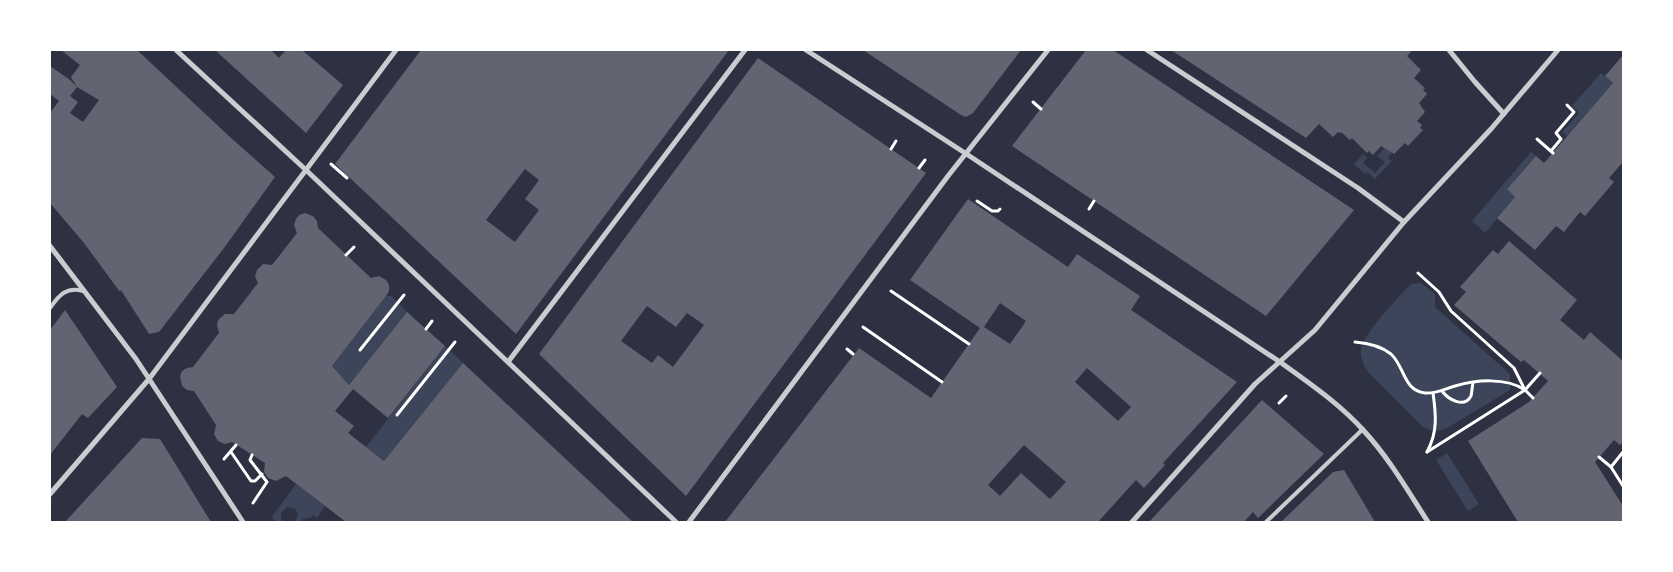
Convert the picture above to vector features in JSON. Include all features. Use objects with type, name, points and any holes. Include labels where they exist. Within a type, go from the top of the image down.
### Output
[{"type":"street","points":[[176,50],[306,170],[676,522]]},
{"type":"street","points":[[50,494],[149,378],[396,50]]},
{"type":"street","points":[[508,362],[745,50]]},
{"type":"street","points":[[806,50],[1280,362],[1314,387],[1363,429],[1396,472],[1428,522]]},
{"type":"street","points":[[689,522],[965,154],[1048,50]]},
{"type":"street","points":[[1147,50],[1358,188],[1404,222]]},
{"type":"street","points":[[1449,50],[1504,114]]},
{"type":"street","points":[[1132,522],[1255,384],[1315,330],[1404,222],[1504,114],[1558,50]]},
{"type":"street","points":[[50,246],[86,291],[149,378],[243,522]]},
{"type":"lane","points":[[50,308],[64,292],[71,289],[86,291]]},
{"type":"lane","points":[[1266,522],[1363,429]]},
{"type":"path","points":[[1033,102],[1041,109]]},
{"type":"path","points":[[1537,140],[1552,152],[1561,139],[1556,133],[1574,112],[1567,105]]},
{"type":"path","points":[[890,149],[896,141]]},
{"type":"path","points":[[919,168],[925,160]]},
{"type":"path","points":[[330,164],[347,178]]},
{"type":"path","points":[[977,201],[992,211],[1000,209]]},
{"type":"path","points":[[1089,209],[1094,201]]},
{"type":"path","points":[[346,255],[354,246]]},
{"type":"path","points":[[1418,273],[1439,292],[1451,311],[1514,368],[1526,390],[1533,398]]},
{"type":"path","points":[[891,291],[969,344]]},
{"type":"path","points":[[360,350],[404,295]]},
{"type":"path","points":[[426,329],[432,321]]},
{"type":"path","points":[[863,327],[942,382]]},
{"type":"path","points":[[397,415],[454,342]]},
{"type":"path","points":[[1355,342],[1383,349],[1396,360],[1410,387],[1418,391],[1433,393],[1473,383],[1510,382],[1526,390]]},
{"type":"path","points":[[847,349],[853,354]]},
{"type":"path","points":[[1433,393],[1436,432],[1427,452],[1526,390],[1540,373]]},
{"type":"path","points":[[1442,391],[1448,398],[1461,402],[1468,400],[1473,383]]},
{"type":"path","points":[[1279,404],[1286,396]]},
{"type":"path","points":[[224,459],[236,444]]},
{"type":"path","points":[[231,452],[251,481],[255,481],[262,474]]},
{"type":"path","points":[[1611,467],[1623,452]]},
{"type":"path","points":[[252,455],[250,460],[262,474],[267,484],[253,503]]},
{"type":"path","points":[[1599,457],[1611,467],[1623,486]]},
{"type":"shaded area","points":[[1601,73],[1613,83],[1567,136],[1562,132],[1579,113],[1572,106]]},
{"type":"shaded area","points":[[1385,148],[1392,153],[1388,158],[1392,161],[1375,179],[1367,172],[1365,174],[1354,164],[1363,154],[1367,158],[1363,163],[1375,173],[1385,162],[1377,156]]},
{"type":"shaded area","points":[[1531,152],[1536,156],[1507,189],[1515,197],[1485,233],[1472,221]]},
{"type":"shaded area","points":[[1421,283],[1435,294],[1435,307],[1510,374],[1510,390],[1449,427],[1439,430],[1432,430],[1422,426],[1368,372],[1361,356],[1363,343],[1382,316],[1411,284]]},
{"type":"shaded area","points":[[386,296],[391,296],[407,312],[349,385],[332,366]]},
{"type":"shaded area","points":[[445,346],[463,363],[384,461],[366,447]]},
{"type":"shaded area","points":[[1447,453],[1479,504],[1468,511],[1436,460]]},
{"type":"shaded area","points":[[296,484],[325,506],[317,518],[313,515],[311,518],[303,519],[300,522],[295,522],[298,514],[295,509],[287,507],[281,513],[283,522],[276,522],[272,517]]},
{"type":"building","points":[[61,50],[137,50],[275,177],[224,248],[159,332],[149,334],[121,290],[120,292],[84,243],[50,203],[50,113],[59,101],[50,94],[50,66],[77,87],[71,77],[80,65]],"holes":[[[77,87],[99,100],[83,122],[70,113],[78,102],[70,96]]]},
{"type":"building","points":[[215,50],[271,50],[279,58],[286,50],[302,50],[343,85],[306,133]]},
{"type":"building","points":[[421,50],[729,50],[516,334],[335,164]],"holes":[[[525,169],[539,180],[525,199],[539,210],[515,242],[486,220]]]},
{"type":"building","points":[[863,50],[1021,50],[973,113],[966,117]]},
{"type":"building","points":[[1086,50],[1113,50],[1354,210],[1266,316],[1012,146]]},
{"type":"building","points":[[1171,50],[1409,50],[1411,52],[1407,56],[1421,70],[1414,78],[1425,88],[1423,90],[1427,94],[1419,103],[1425,112],[1417,121],[1422,125],[1420,128],[1423,130],[1408,146],[1405,143],[1394,154],[1381,146],[1373,155],[1369,151],[1367,153],[1352,138],[1350,140],[1341,132],[1338,132],[1333,137],[1319,124],[1306,138]]},
{"type":"building","points":[[1623,55],[1623,162],[1609,178],[1614,182],[1585,216],[1580,212],[1564,232],[1556,226],[1535,250],[1497,218],[1515,197],[1507,189],[1536,156],[1544,163],[1613,83],[1605,76]]},
{"type":"building","points":[[758,58],[926,173],[686,496],[539,354]],"holes":[[[647,306],[676,327],[687,313],[704,325],[673,367],[658,355],[652,363],[621,341]]]},
{"type":"building","points":[[968,199],[1068,267],[1077,254],[1140,296],[1131,310],[1237,382],[1163,463],[1165,465],[1144,488],[1136,480],[1098,522],[725,522],[859,348],[931,398],[980,328],[910,280]],"holes":[[[1000,303],[1026,321],[1010,344],[984,327]],[[1087,368],[1131,407],[1118,421],[1075,382]],[[1024,445],[1066,482],[1050,499],[1021,473],[1000,496],[988,485]]]},
{"type":"building","points":[[305,213],[313,216],[317,221],[318,228],[371,278],[379,276],[386,280],[389,285],[389,291],[386,296],[332,366],[349,385],[407,312],[445,346],[388,418],[353,389],[335,411],[354,426],[348,433],[384,461],[463,363],[633,522],[346,522],[286,476],[276,481],[268,478],[264,472],[265,463],[232,442],[225,444],[218,441],[214,434],[216,425],[194,391],[187,390],[182,386],[180,376],[182,371],[193,367],[219,333],[218,320],[225,314],[234,314],[258,283],[255,276],[257,270],[263,264],[272,265],[297,233],[294,225],[296,219],[299,215]]},
{"type":"building","points":[[1509,241],[1577,300],[1560,320],[1584,340],[1590,332],[1623,361],[1623,442],[1620,445],[1614,440],[1595,462],[1623,506],[1623,522],[1518,522],[1468,441],[1529,402],[1548,381],[1524,360],[1521,362],[1454,305],[1466,292],[1460,287],[1493,250],[1498,254]]},
{"type":"building","points":[[65,310],[117,387],[88,418],[82,414],[50,455],[50,330]]},
{"type":"building","points":[[1262,400],[1324,454],[1258,518],[1253,512],[1244,522],[1149,522]]},
{"type":"building","points":[[142,438],[160,439],[211,522],[65,522]]},
{"type":"building","points":[[1344,470],[1375,522],[1281,522],[1333,472]]}]
